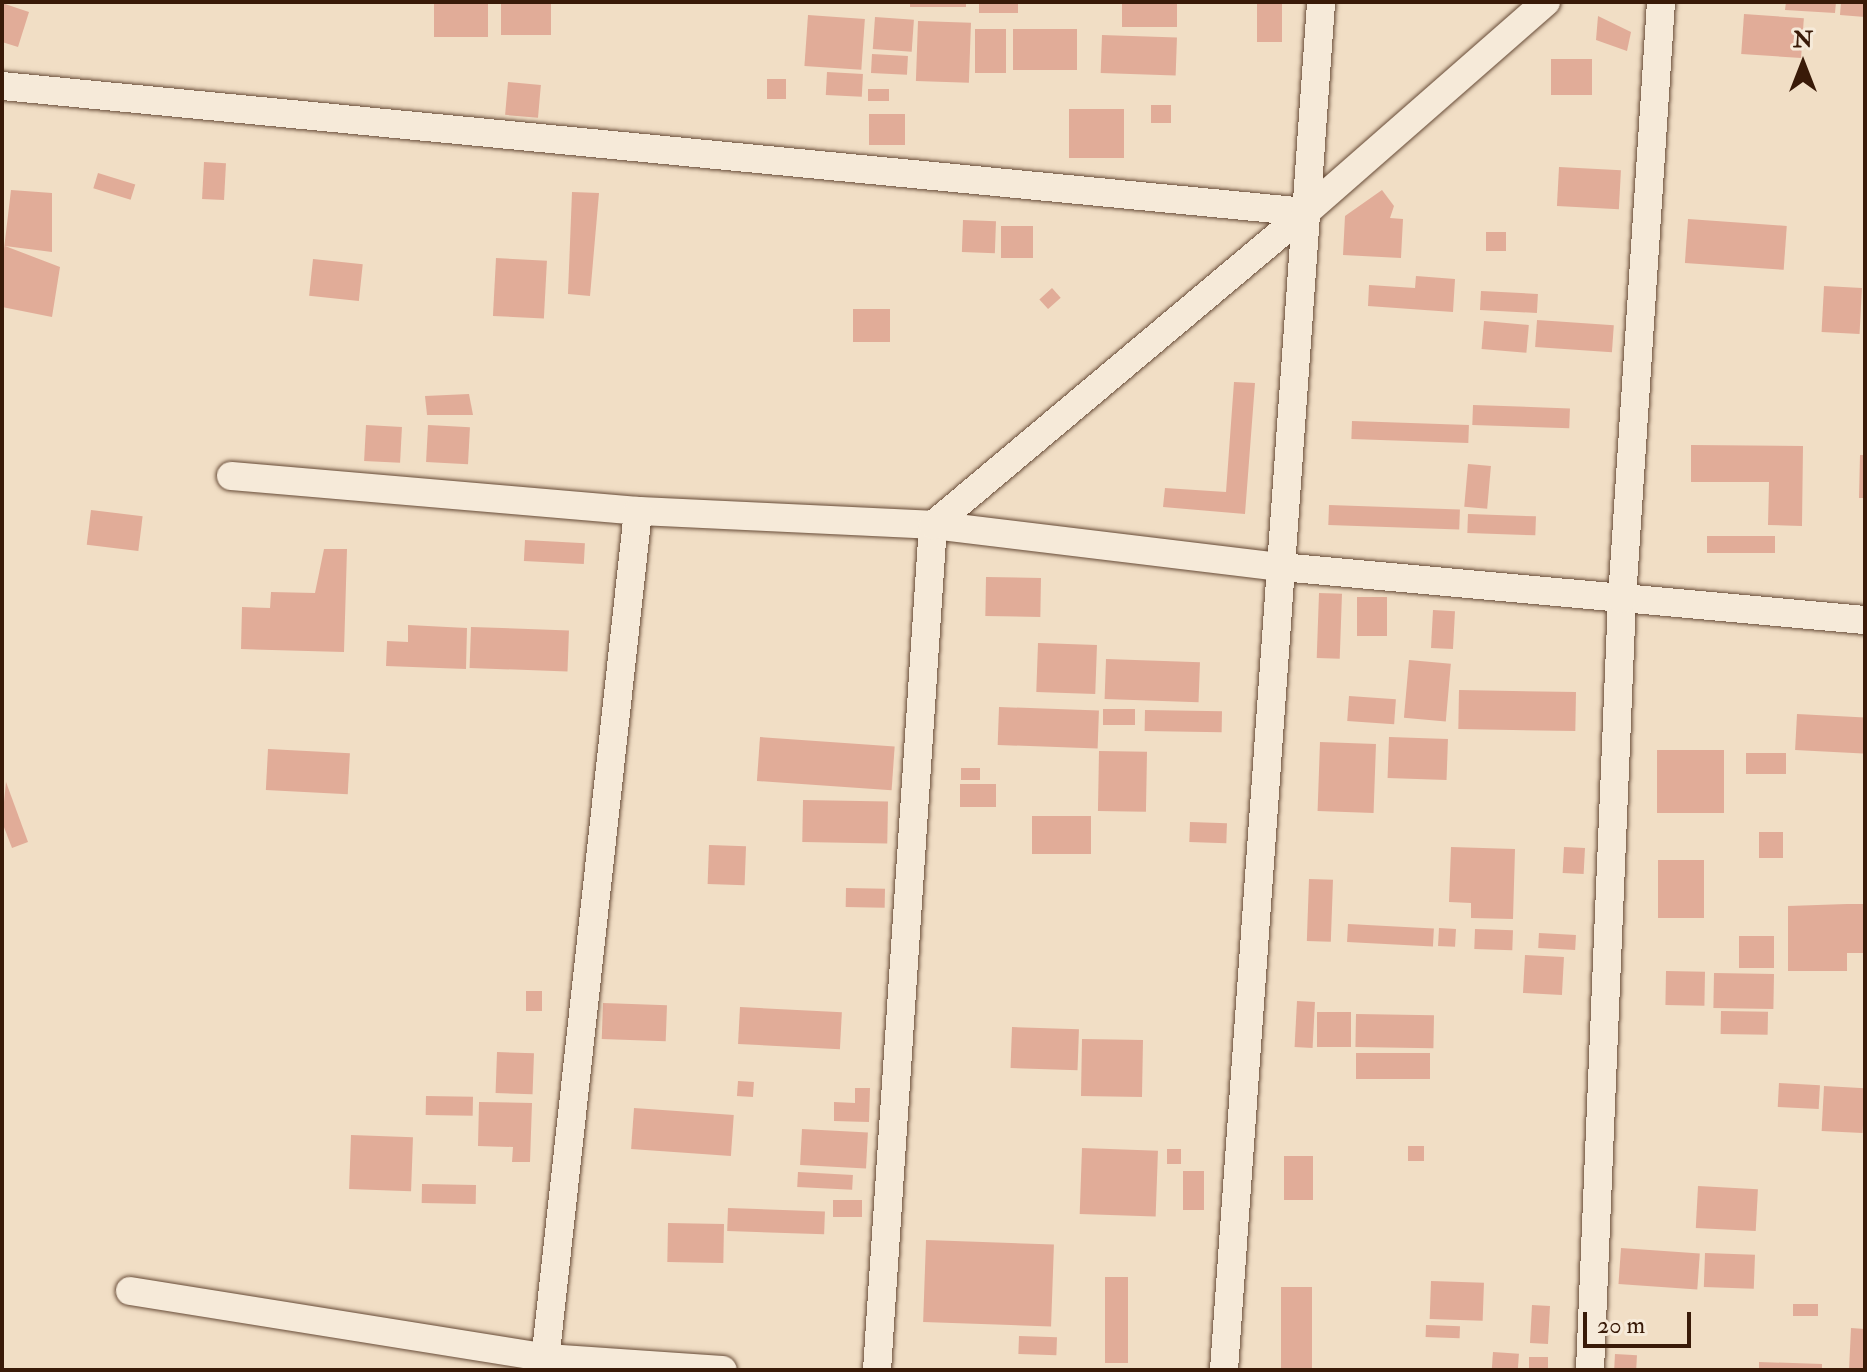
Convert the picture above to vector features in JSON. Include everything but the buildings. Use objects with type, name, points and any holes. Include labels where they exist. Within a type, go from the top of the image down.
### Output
[{"type":"street","points":[[1224,1370],[1321,2]]},
{"type":"street","points":[[877,1370],[933,525],[1306,212],[1546,2]]},
{"type":"street","points":[[1590,1370],[1622,599],[1661,2]]},
{"type":"street","points":[[2,86],[1306,212]]},
{"type":"street","points":[[231,476],[638,511],[933,525],[1281,567],[1865,620]]},
{"type":"street","points":[[545,1364],[638,511]]},
{"type":"street","points":[[130,1291],[545,1364],[723,1370]]}]
